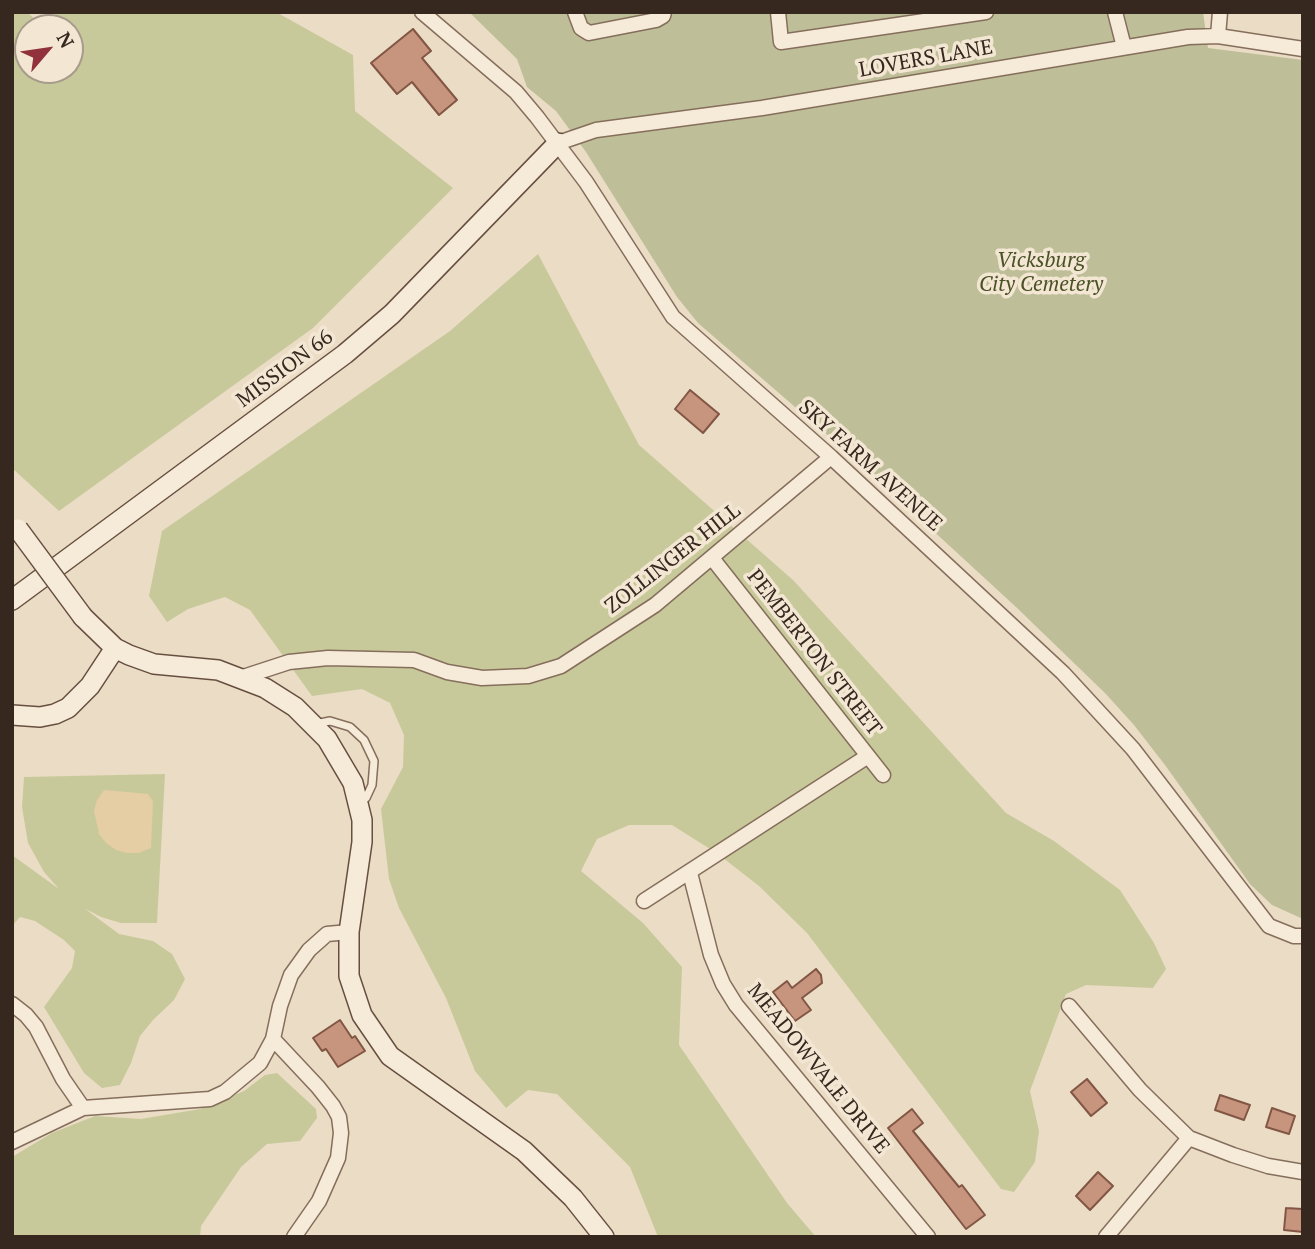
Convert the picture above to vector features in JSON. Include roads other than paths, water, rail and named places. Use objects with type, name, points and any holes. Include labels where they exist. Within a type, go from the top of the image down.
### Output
[{"type":"street","name":"SKY FARM AVENUE","points":[[422,12],[516,92],[558,143],[673,317],[831,457],[1063,673],[1133,749],[1269,926],[1294,936],[1303,936]]},
{"type":"street","points":[[575,12],[581,28],[589,33],[656,20],[663,16],[664,12]]},
{"type":"street","points":[[778,12],[781,42],[986,12]]},
{"type":"street","points":[[1115,12],[1124,47]]},
{"type":"street","points":[[1219,36],[1220,12]]},
{"type":"street","name":"LOVERS LANE","points":[[558,143],[596,130],[762,108],[1188,37],[1219,36],[1303,49]]},
{"type":"street","name":"MISSION 66","points":[[12,600],[345,354],[409,297],[558,143]]},
{"type":"street","name":"ZOLLINGER HILL","points":[[240,678],[289,662],[328,658],[414,660],[447,672],[482,678],[528,676],[561,666],[655,606],[831,457]]},
{"type":"street","points":[[15,525],[83,617],[115,648],[154,664],[218,670],[240,678],[283,698],[314,724],[327,739],[341,760],[359,802],[362,842],[349,932],[349,976],[362,1015],[390,1056],[524,1152],[573,1198],[597,1235]]},
{"type":"street","name":"PEMBERTON STREET","points":[[712,558],[883,775]]},
{"type":"street","points":[[12,715],[40,717],[68,708],[90,686],[115,648]]},
{"type":"street","points":[[644,901],[868,756]]},
{"type":"street","name":"MEADOWVALE DRIVE","points":[[690,873],[711,955],[723,984],[736,1004],[928,1237]]},
{"type":"street","points":[[12,1142],[83,1108],[210,1100],[234,1086],[260,1063],[273,1039],[280,1006],[291,975],[309,950],[327,934],[349,932]]},
{"type":"street","points":[[12,1004],[36,1027],[63,1079],[83,1108]]},
{"type":"street","points":[[1069,1006],[1140,1090],[1189,1138],[1233,1156],[1303,1172]]},
{"type":"street","points":[[273,1039],[333,1106],[339,1117],[341,1133],[338,1158],[319,1201],[294,1237]]},
{"type":"street","points":[[1106,1237],[1189,1138]]},
{"type":"lane","points":[[314,724],[330,721],[350,727],[365,740],[374,761],[372,786],[366,798],[359,802]]},
{"type":"park label","name":"Vicksburg City Cemetery","points":[[1041,273]]}]
